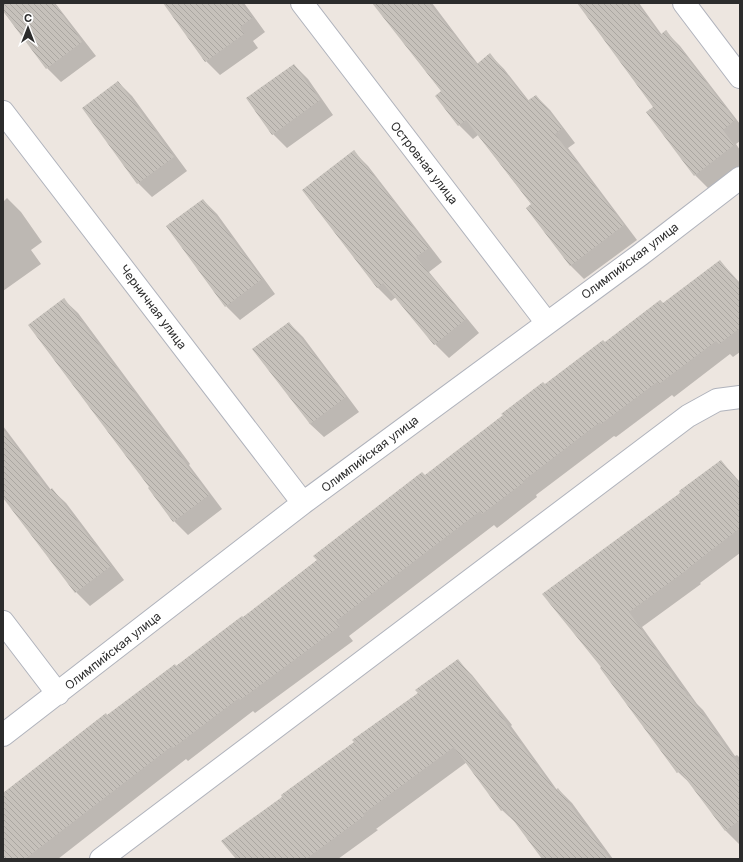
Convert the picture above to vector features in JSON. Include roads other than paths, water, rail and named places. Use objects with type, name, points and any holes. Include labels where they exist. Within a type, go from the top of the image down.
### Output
[{"type":"street","name":"Островная улица","points":[[302,3],[547,323]]},
{"type":"street","points":[[684,3],[740,77]]},
{"type":"street","name":"Черничная улица","points":[[3,112],[303,503]]},
{"type":"street","name":"Олимпийская улица","points":[[3,735],[58,694],[303,503],[640,255],[740,178]]},
{"type":"street","points":[[101,859],[688,416],[717,400],[740,396]]},
{"type":"street","points":[[3,622],[58,694]]}]
